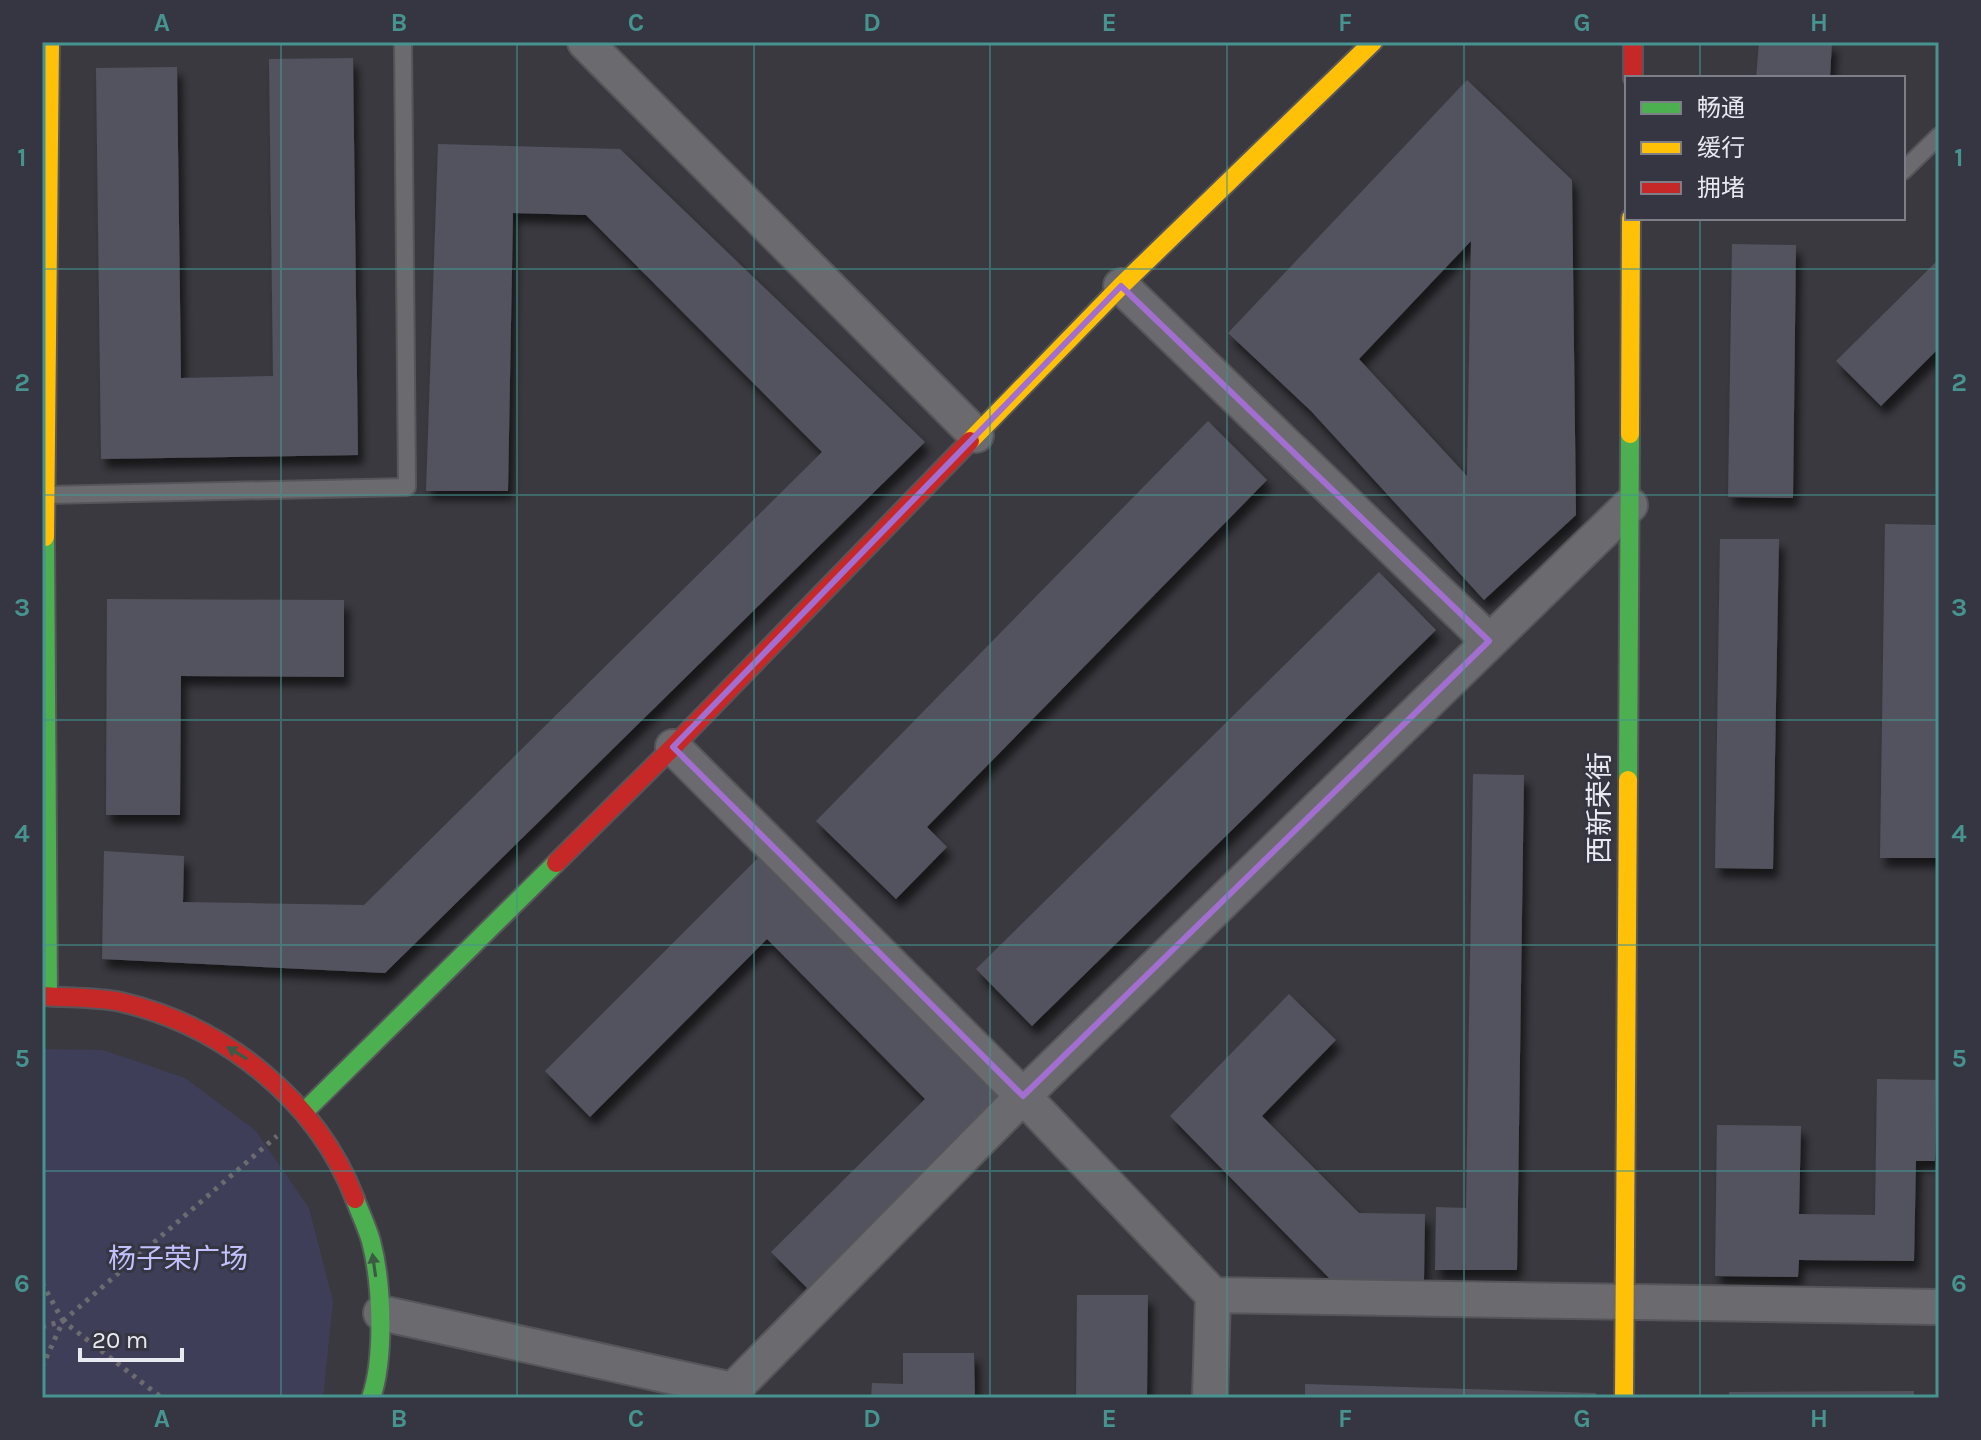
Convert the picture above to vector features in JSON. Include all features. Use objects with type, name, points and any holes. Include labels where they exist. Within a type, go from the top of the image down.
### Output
[{"type":"street","points":[[50,42],[45,495],[45,995],[120,1002],[189,1025],[252,1062],[304,1112],[345,1173],[371,1241],[381,1313],[375,1386],[371,1398]]},
{"type":"street","points":[[585,42],[976,435]]},
{"type":"street","points":[[304,1112],[673,747],[1121,286],[1373,42]]},
{"type":"street","points":[[1633,42],[1633,76]]},
{"type":"street","name":"西新荣街","points":[[1624,1398],[1631,220]]},
{"type":"street","points":[[1121,286],[1489,641]]},
{"type":"street","points":[[381,1313],[733,1394],[1023,1096],[1630,505]]},
{"type":"street","points":[[673,747],[1023,1096],[1213,1295],[1210,1398]]},
{"type":"street","points":[[1213,1295],[1939,1307]]},
{"type":"lane","points":[[45,495],[407,487],[403,42]]},
{"type":"lane","points":[[1905,169],[1939,136]]},
{"type":"path","points":[[42,1367],[63,1321],[304,1112]]},
{"type":"path","points":[[42,1283],[63,1321],[162,1398]]},
{"type":"path","points":[[42,1327],[63,1321]]},
{"type":"highlighted area","points":[[1121,286],[1489,641],[1023,1096],[673,747]]},
{"type":"green space","name":"杨子荣广场","points":[[42,1049],[103,1050],[185,1078],[255,1130],[309,1208],[333,1301],[323,1398],[42,1398]]},
{"type":"building","points":[[1759,42],[1832,42],[1830,76],[1756,76]]},
{"type":"building","points":[[353,58],[358,455],[101,459],[96,68],[177,67],[181,378],[273,376],[269,59]]},
{"type":"building","points":[[1467,80],[1572,180],[1576,515],[1484,600],[1311,411],[1228,333]],"holes":[[[1471,241],[1467,476],[1359,359]]]},
{"type":"building","points":[[438,144],[620,149],[925,442],[385,973],[102,959],[104,851],[184,856],[183,902],[364,905],[822,452],[586,215],[513,213],[508,491],[426,491]]},
{"type":"building","points":[[1732,244],[1796,245],[1793,498],[1728,497]]},
{"type":"building","points":[[1939,259],[1939,348],[1881,406],[1836,361]]},
{"type":"building","points":[[1208,421],[1267,480],[927,827],[947,847],[896,899],[816,821]]},
{"type":"building","points":[[1885,524],[1939,525],[1939,858],[1880,858]]},
{"type":"building","points":[[1720,539],[1779,539],[1773,869],[1715,868]]},
{"type":"building","points":[[1379,572],[1436,630],[1032,1026],[976,969]]},
{"type":"building","points":[[107,599],[344,600],[344,677],[181,676],[180,815],[106,815]]},
{"type":"building","points":[[1473,774],[1524,775],[1517,1270],[1435,1270],[1436,1207],[1466,1208]]},
{"type":"building","points":[[764,852],[1011,1100],[815,1296],[771,1252],[925,1099],[767,939],[590,1117],[545,1071]]},
{"type":"building","points":[[1289,994],[1336,1040],[1262,1116],[1359,1213],[1425,1214],[1424,1280],[1330,1279],[1170,1116]]},
{"type":"building","points":[[1877,1079],[1936,1080],[1935,1161],[1916,1161],[1914,1261],[1799,1260],[1798,1277],[1715,1276],[1717,1125],[1801,1126],[1799,1214],[1875,1215]]},
{"type":"building","points":[[1077,1295],[1148,1295],[1147,1398],[1076,1398]]},
{"type":"building","points":[[903,1353],[974,1353],[975,1398],[871,1398],[872,1383],[903,1384]]},
{"type":"building","points":[[1305,1384],[1596,1393],[1596,1398],[1305,1398]]},
{"type":"building","points":[[1914,1391],[1914,1398],[1729,1398],[1729,1392]]},
{"type":"traffic: fast","points":[[1628,780],[1630,434]]},
{"type":"traffic: fast","points":[[45,537],[48,995]]},
{"type":"traffic: fast","points":[[304,1112],[556,863]]},
{"type":"traffic: fast","points":[[355,1199],[371,1241],[380,1298],[380,1341],[371,1398]]},
{"type":"traffic: slow","points":[[45,537],[50,42]]},
{"type":"traffic: slow","points":[[970,441],[1121,286],[1373,42]]},
{"type":"traffic: slow","points":[[1630,434],[1631,220]]},
{"type":"traffic: slow","points":[[1624,1398],[1628,780]]},
{"type":"traffic: jam","points":[[1633,42],[1633,76]]},
{"type":"traffic: jam","points":[[556,863],[970,441]]},
{"type":"traffic: jam","points":[[42,996],[121,1002],[159,1013],[196,1029],[230,1049],[262,1072],[291,1099],[317,1130],[338,1163],[355,1199]]}]
